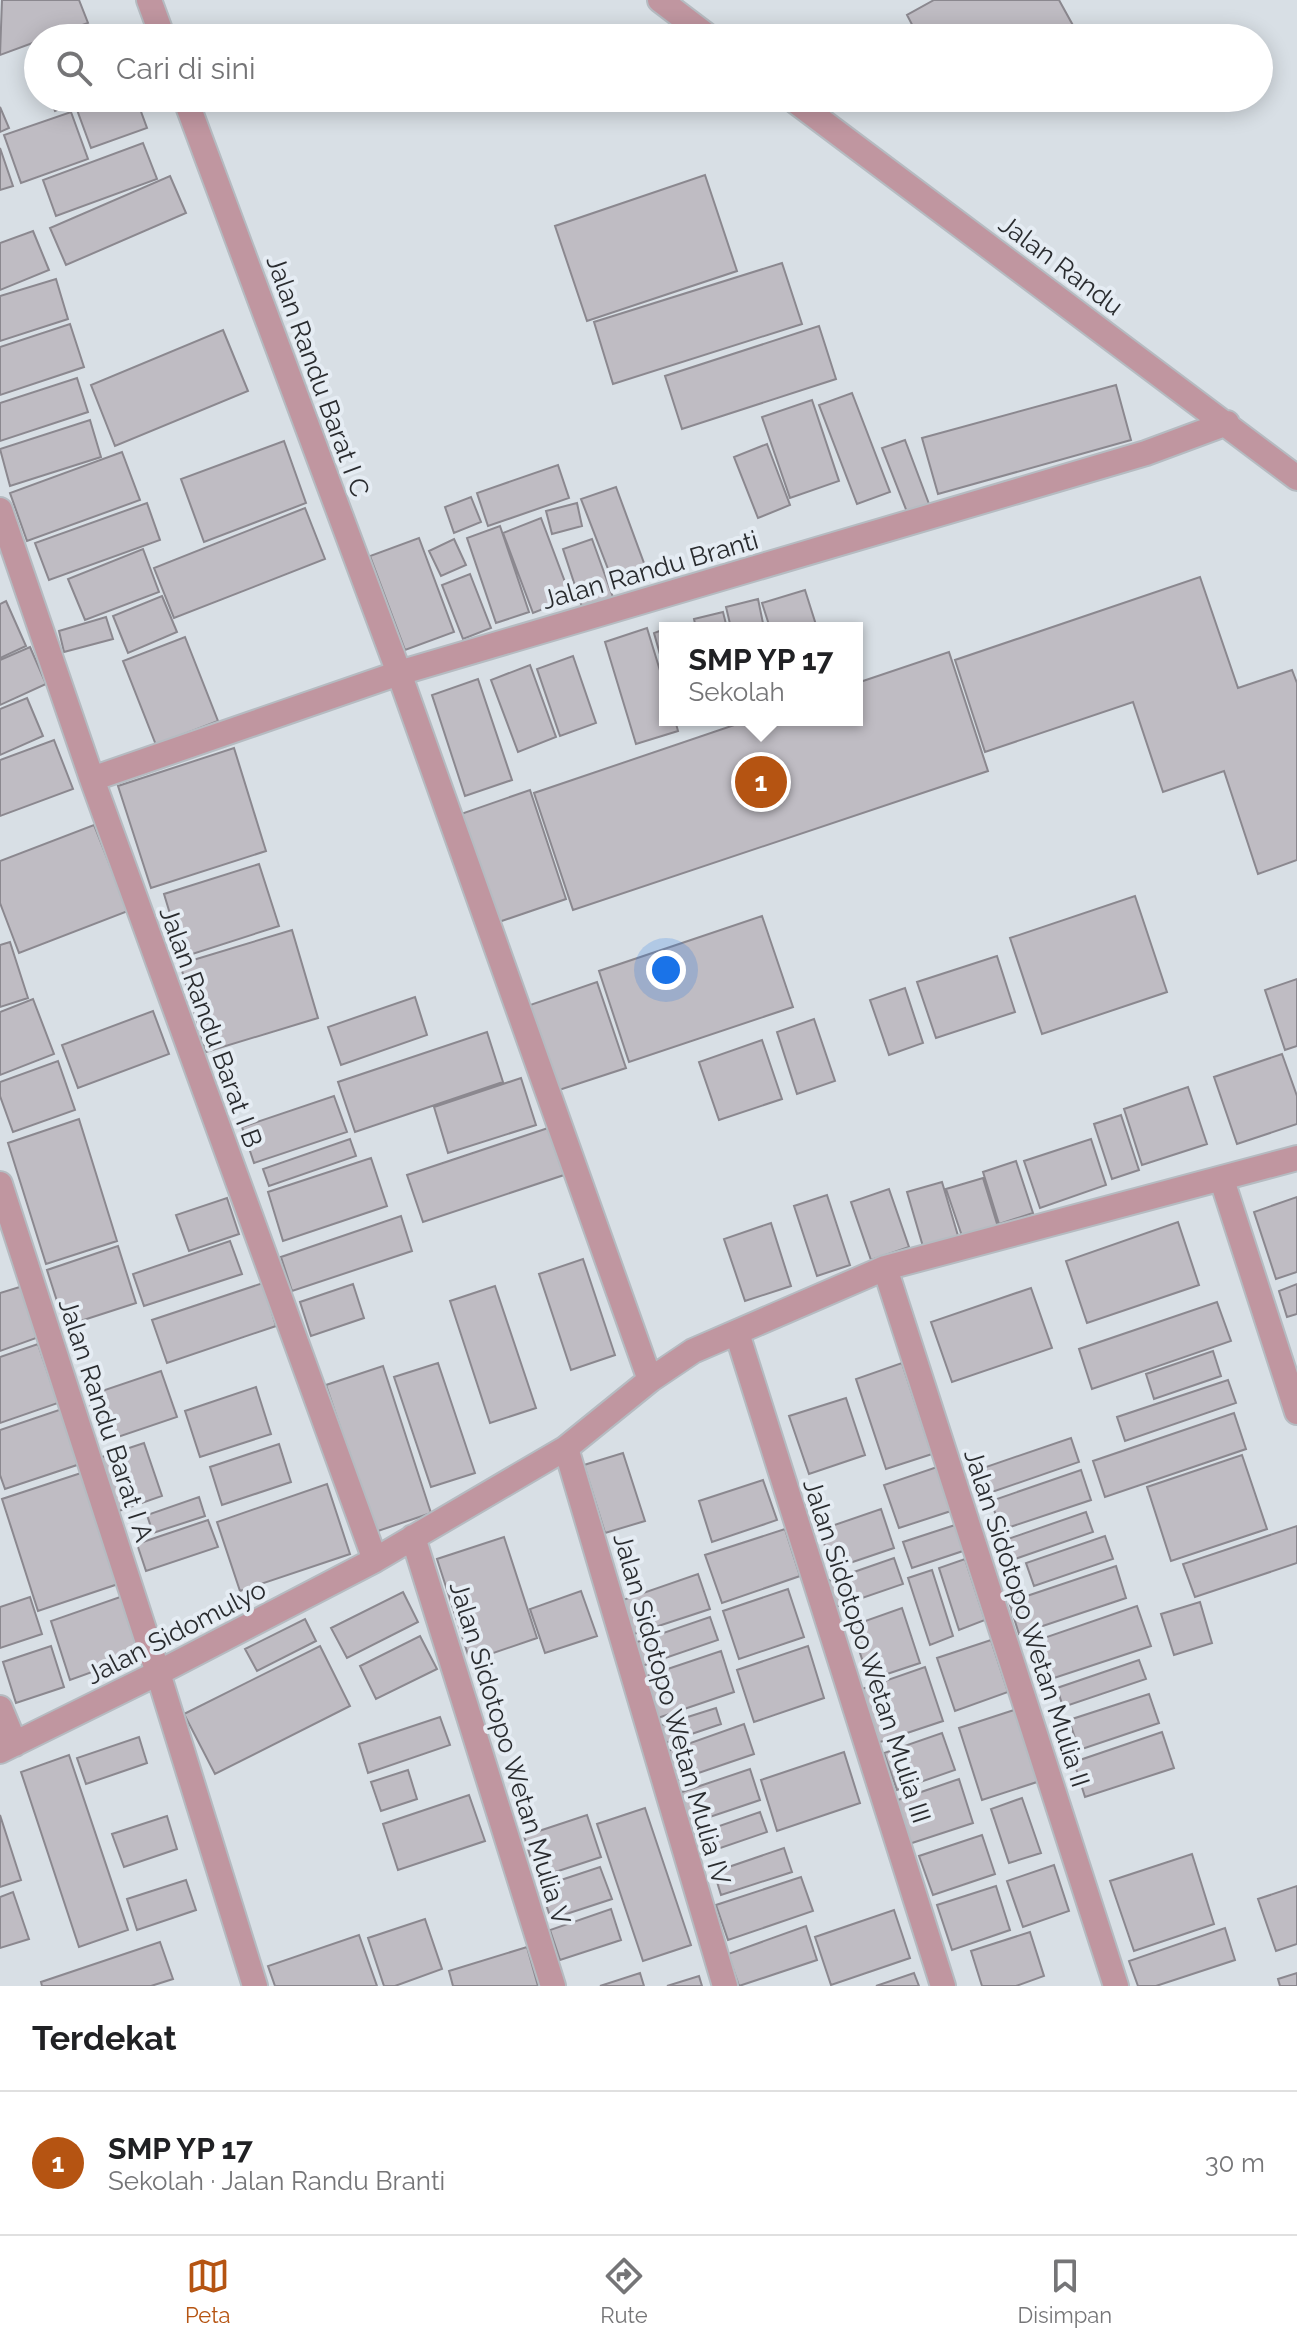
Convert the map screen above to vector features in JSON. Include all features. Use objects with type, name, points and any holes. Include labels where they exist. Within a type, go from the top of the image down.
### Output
[{"type":"street","points":[[149,0],[158,24]]},
{"type":"street","points":[[660,0],[692,24]]},
{"type":"street","name":"Jalan Randu Barat I C","points":[[190,112],[399,673],[650,1380]]},
{"type":"street","name":"Jalan Randu","points":[[810,112],[1297,478]]},
{"type":"street","name":"Jalan Randu Branti","points":[[92,779],[399,673],[1146,453],[1227,423]]},
{"type":"street","name":"Jalan Randu Barat I B","points":[[0,510],[92,779],[375,1560]]},
{"type":"street","name":"Jalan Sidomulyo","points":[[8,1747],[375,1560],[566,1448],[650,1380],[693,1351],[885,1268],[1297,1158]]},
{"type":"street","points":[[1222,1180],[1297,1412]]},
{"type":"street","name":"Jalan Randu Barat I A","points":[[0,1184],[158,1673],[255,1986]]},
{"type":"street","name":"Jalan Sidotopo Wetan Mulia II","points":[[885,1268],[1116,1986]]},
{"type":"street","name":"Jalan Sidotopo Wetan Mulia III","points":[[737,1333],[943,1986]]},
{"type":"street","name":"Jalan Sidotopo Wetan Mulia IV","points":[[566,1448],[725,1986]]},
{"type":"street","name":"Jalan Sidotopo Wetan Mulia V","points":[[413,1537],[553,1986]]},
{"type":"street","points":[[0,1708],[8,1747]]},
{"type":"building","points":[[2,0],[79,0],[88,23],[24,24],[24,46],[0,55]]},
{"type":"building","points":[[934,0],[1059,0],[1072,24],[912,24],[907,15]]},
{"type":"building","points":[[0,107],[9,128],[0,132]]},
{"type":"building","points":[[71,112],[88,159],[21,183],[4,135]]},
{"type":"building","points":[[78,112],[141,112],[147,128],[91,148]]},
{"type":"building","points":[[143,143],[157,179],[56,216],[43,180]]},
{"type":"building","points":[[0,148],[13,186],[0,190]]},
{"type":"building","points":[[705,175],[737,271],[587,321],[555,226]]},
{"type":"building","points":[[170,176],[186,213],[66,265],[50,228]]},
{"type":"building","points":[[33,231],[49,270],[0,290],[0,243]]},
{"type":"building","points":[[782,263],[802,324],[613,384],[594,322]]},
{"type":"building","points":[[56,279],[68,319],[0,341],[0,296]]},
{"type":"building","points":[[70,324],[84,367],[0,395],[0,347]]},
{"type":"building","points":[[819,326],[836,379],[682,429],[665,376]]},
{"type":"building","points":[[223,330],[248,391],[115,446],[91,385]]},
{"type":"building","points":[[77,378],[88,412],[0,441],[0,403]]},
{"type":"building","points":[[1116,385],[1131,440],[938,494],[922,438]]},
{"type":"building","points":[[852,393],[890,492],[857,504],[819,405]]},
{"type":"building","points":[[812,400],[839,481],[790,498],[762,417]]},
{"type":"building","points":[[90,420],[101,457],[10,486],[0,449]]},
{"type":"building","points":[[905,440],[929,504],[907,512],[882,448]]},
{"type":"building","points":[[284,441],[306,503],[204,542],[181,479]]},
{"type":"building","points":[[767,444],[790,505],[758,518],[734,457]]},
{"type":"building","points":[[122,452],[140,500],[27,541],[10,493]]},
{"type":"building","points":[[558,465],[569,498],[488,526],[477,493]]},
{"type":"building","points":[[616,487],[648,574],[615,587],[581,499]]},
{"type":"building","points":[[471,497],[481,522],[454,533],[445,507]]},
{"type":"building","points":[[147,503],[160,540],[49,580],[35,543]]},
{"type":"building","points":[[577,503],[582,526],[552,534],[546,511]]},
{"type":"building","points":[[305,508],[325,559],[174,618],[154,568]]},
{"type":"building","points":[[541,518],[571,598],[533,613],[503,533]]},
{"type":"building","points":[[500,526],[529,612],[496,623],[467,538]]},
{"type":"building","points":[[419,538],[454,632],[405,650],[370,556]]},
{"type":"building","points":[[454,539],[466,565],[441,576],[429,551]]},
{"type":"building","points":[[592,539],[614,600],[583,610],[563,549]]},
{"type":"building","points":[[143,549],[159,592],[85,620],[68,579]]},
{"type":"building","points":[[470,574],[491,628],[463,639],[442,585]]},
{"type":"building","points":[[1200,577],[1238,688],[1292,670],[1297,683],[1297,860],[1258,874],[1224,771],[1163,792],[1133,702],[985,752],[955,660]]},
{"type":"building","points":[[805,590],[815,622],[768,622],[762,603]]},
{"type":"building","points":[[162,596],[177,632],[128,653],[113,616]]},
{"type":"building","points":[[758,599],[763,622],[730,622],[726,607]]},
{"type":"building","points":[[6,601],[26,646],[0,658],[0,604]]},
{"type":"building","points":[[723,612],[726,622],[695,622],[694,619]]},
{"type":"building","points":[[106,617],[113,639],[64,652],[59,631]]},
{"type":"building","points":[[647,628],[659,667],[659,726],[677,726],[678,731],[636,744],[605,642]]},
{"type":"building","points":[[659,631],[659,651],[654,633]]},
{"type":"building","points":[[185,637],[218,721],[156,745],[123,661]]},
{"type":"building","points":[[30,647],[46,684],[0,705],[0,660]]},
{"type":"building","points":[[949,652],[988,771],[573,910],[534,793],[731,726],[863,726],[863,681]]},
{"type":"building","points":[[573,656],[596,723],[560,736],[537,669]]},
{"type":"building","points":[[530,665],[556,737],[518,752],[491,680]]},
{"type":"building","points":[[478,679],[512,780],[465,796],[432,695]]},
{"type":"building","points":[[27,698],[43,736],[0,755],[0,709]]},
{"type":"building","points":[[54,740],[73,789],[0,816],[0,760]]},
{"type":"building","points":[[234,748],[266,851],[151,888],[118,786]]},
{"type":"building","points":[[530,790],[566,899],[493,924],[458,815]]},
{"type":"building","points":[[94,825],[128,911],[19,953],[0,903],[0,861]]},
{"type":"building","points":[[259,864],[279,926],[183,957],[164,894]]},
{"type":"building","points":[[1135,896],[1167,992],[1042,1034],[1010,938]]},
{"type":"building","points":[[762,916],[793,1007],[629,1062],[599,971]]},
{"type":"building","points":[[292,930],[318,1018],[206,1052],[180,964]]},
{"type":"building","points":[[10,942],[28,998],[0,1007],[0,945]]},
{"type":"building","points":[[997,956],[1015,1012],[936,1038],[917,982]]},
{"type":"building","points":[[1297,979],[1297,1046],[1285,1050],[1265,990]]},
{"type":"building","points":[[597,982],[626,1068],[559,1090],[530,1005]]},
{"type":"building","points":[[905,988],[923,1043],[889,1055],[870,1000]]},
{"type":"building","points":[[415,997],[427,1035],[341,1065],[328,1027]]},
{"type":"building","points":[[33,999],[54,1054],[0,1075],[0,1012]]},
{"type":"building","points":[[153,1011],[169,1054],[78,1088],[62,1045]]},
{"type":"building","points":[[814,1019],[835,1081],[797,1094],[777,1032]]},
{"type":"building","points":[[487,1032],[503,1082],[355,1132],[338,1082]]},
{"type":"building","points":[[762,1040],[782,1099],[719,1120],[699,1062]]},
{"type":"building","points":[[1282,1054],[1297,1096],[1297,1124],[1237,1144],[1214,1077]]},
{"type":"building","points":[[58,1061],[75,1110],[13,1132],[0,1096],[0,1082]]},
{"type":"building","points":[[521,1078],[536,1125],[448,1153],[434,1107]]},
{"type":"building","points":[[1188,1087],[1207,1144],[1142,1165],[1124,1109]]},
{"type":"building","points":[[334,1096],[347,1132],[254,1163],[242,1127]]},
{"type":"building","points":[[1121,1115],[1139,1170],[1112,1179],[1094,1124]]},
{"type":"building","points":[[79,1119],[117,1241],[46,1264],[8,1143]]},
{"type":"building","points":[[548,1128],[564,1175],[423,1222],[407,1175]]},
{"type":"building","points":[[350,1139],[356,1156],[269,1186],[263,1169]]},
{"type":"building","points":[[1091,1139],[1106,1185],[1040,1208],[1024,1161]]},
{"type":"building","points":[[371,1158],[387,1206],[283,1241],[268,1192]]},
{"type":"building","points":[[1016,1161],[1033,1213],[999,1224],[983,1172]]},
{"type":"building","points":[[983,1178],[998,1227],[963,1239],[946,1189]]},
{"type":"building","points":[[942,1182],[959,1239],[924,1250],[907,1192]]},
{"type":"building","points":[[889,1189],[909,1247],[871,1260],[851,1202]]},
{"type":"building","points":[[827,1195],[850,1265],[817,1276],[794,1206]]},
{"type":"building","points":[[1297,1197],[1297,1272],[1276,1279],[1254,1212]]},
{"type":"building","points":[[227,1198],[239,1234],[189,1251],[176,1215]]},
{"type":"building","points":[[401,1216],[412,1251],[292,1291],[281,1257]]},
{"type":"building","points":[[1178,1222],[1199,1285],[1087,1323],[1066,1261]]},
{"type":"building","points":[[771,1223],[791,1286],[745,1301],[724,1239]]},
{"type":"building","points":[[230,1241],[242,1274],[144,1306],[133,1274]]},
{"type":"building","points":[[118,1246],[136,1303],[65,1326],[47,1270]]},
{"type":"building","points":[[583,1259],[615,1355],[571,1370],[539,1274]]},
{"type":"building","points":[[263,1283],[276,1326],[167,1363],[152,1320]]},
{"type":"building","points":[[353,1284],[364,1318],[311,1336],[300,1302]]},
{"type":"building","points":[[1297,1284],[1297,1314],[1287,1317],[1279,1291]]},
{"type":"building","points":[[23,1286],[39,1337],[0,1351],[0,1293]]},
{"type":"building","points":[[495,1286],[536,1408],[490,1423],[450,1301]]},
{"type":"building","points":[[1031,1288],[1052,1348],[952,1382],[931,1322]]},
{"type":"building","points":[[1217,1302],[1231,1341],[1092,1389],[1079,1349]]},
{"type":"building","points":[[38,1344],[58,1403],[0,1423],[0,1357]]},
{"type":"building","points":[[1213,1351],[1221,1376],[1154,1399],[1146,1374]]},
{"type":"building","points":[[438,1363],[475,1473],[431,1487],[394,1377]]},
{"type":"building","points":[[902,1363],[932,1454],[886,1469],[856,1379]]},
{"type":"building","points":[[383,1366],[431,1513],[375,1532],[326,1385]]},
{"type":"building","points":[[161,1371],[177,1417],[103,1442],[87,1396]]},
{"type":"building","points":[[1228,1380],[1236,1403],[1125,1441],[1117,1417]]},
{"type":"building","points":[[256,1387],[271,1434],[200,1457],[185,1411]]},
{"type":"building","points":[[846,1398],[865,1455],[809,1474],[789,1416]]},
{"type":"building","points":[[62,1409],[80,1464],[5,1489],[0,1475],[0,1430]]},
{"type":"building","points":[[1234,1413],[1246,1449],[1105,1497],[1093,1461]]},
{"type":"building","points":[[1071,1438],[1079,1462],[992,1492],[983,1468]]},
{"type":"building","points":[[144,1443],[162,1496],[116,1512],[99,1458]]},
{"type":"building","points":[[279,1444],[291,1482],[222,1505],[210,1467]]},
{"type":"building","points":[[623,1453],[645,1521],[605,1533],[584,1465]]},
{"type":"building","points":[[1242,1455],[1267,1529],[1171,1561],[1147,1487]]},
{"type":"building","points":[[940,1466],[954,1510],[899,1528],[884,1485]]},
{"type":"building","points":[[1081,1470],[1091,1500],[1001,1530],[991,1501]]},
{"type":"building","points":[[84,1472],[121,1583],[38,1611],[2,1499]]},
{"type":"building","points":[[763,1480],[777,1520],[712,1542],[699,1501]]},
{"type":"building","points":[[327,1484],[350,1554],[240,1591],[217,1522]]},
{"type":"building","points":[[199,1497],[205,1516],[153,1533],[147,1515]]},
{"type":"building","points":[[881,1509],[894,1548],[832,1569],[820,1530]]},
{"type":"building","points":[[1086,1512],[1093,1532],[1012,1560],[1005,1540]]},
{"type":"building","points":[[208,1520],[218,1547],[146,1571],[137,1544]]},
{"type":"building","points":[[958,1524],[966,1550],[912,1568],[903,1542]]},
{"type":"building","points":[[1297,1526],[1297,1563],[1195,1597],[1183,1564]]},
{"type":"building","points":[[785,1529],[800,1576],[722,1603],[705,1555]]},
{"type":"building","points":[[1105,1536],[1113,1559],[1034,1586],[1026,1563]]},
{"type":"building","points":[[504,1537],[537,1638],[470,1661],[437,1559]]},
{"type":"building","points":[[894,1558],[903,1584],[836,1607],[828,1581]]},
{"type":"building","points":[[965,1559],[985,1620],[959,1630],[939,1568]]},
{"type":"building","points":[[1116,1566],[1126,1598],[1019,1634],[1009,1602]]},
{"type":"building","points":[[932,1570],[953,1636],[930,1645],[908,1578]]},
{"type":"building","points":[[698,1574],[710,1609],[628,1636],[617,1602]]},
{"type":"building","points":[[788,1589],[804,1637],[739,1659],[723,1611]]},
{"type":"building","points":[[581,1591],[597,1636],[545,1653],[530,1609]]},
{"type":"building","points":[[403,1592],[418,1622],[347,1658],[331,1628]]},
{"type":"building","points":[[123,1596],[142,1654],[70,1680],[51,1621]]},
{"type":"building","points":[[30,1597],[42,1634],[0,1648],[0,1607]]},
{"type":"building","points":[[1200,1602],[1212,1643],[1174,1655],[1161,1614]]},
{"type":"building","points":[[1137,1606],[1151,1646],[1051,1679],[1038,1640]]},
{"type":"building","points":[[902,1608],[920,1663],[869,1680],[851,1626]]},
{"type":"building","points":[[710,1617],[718,1640],[639,1667],[631,1644]]},
{"type":"building","points":[[305,1619],[316,1641],[257,1671],[245,1649]]},
{"type":"building","points":[[420,1636],[437,1669],[376,1699],[360,1666]]},
{"type":"building","points":[[991,1640],[1008,1692],[955,1711],[937,1658]]},
{"type":"building","points":[[51,1646],[64,1687],[16,1703],[3,1662]]},
{"type":"building","points":[[320,1646],[350,1706],[215,1774],[184,1714]]},
{"type":"building","points":[[808,1646],[824,1698],[754,1722],[737,1670]]},
{"type":"building","points":[[721,1651],[734,1692],[655,1719],[641,1678]]},
{"type":"building","points":[[1139,1660],[1146,1679],[1063,1707],[1057,1688]]},
{"type":"building","points":[[925,1667],[943,1721],[874,1744],[856,1691]]},
{"type":"building","points":[[1149,1694],[1159,1723],[1079,1750],[1069,1720]]},
{"type":"building","points":[[716,1708],[721,1724],[662,1744],[656,1727]]},
{"type":"building","points":[[1017,1709],[1040,1781],[982,1800],[959,1728]]},
{"type":"building","points":[[440,1717],[450,1745],[368,1773],[359,1744]]},
{"type":"building","points":[[744,1724],[754,1754],[675,1781],[665,1752]]},
{"type":"building","points":[[1162,1732],[1174,1768],[1085,1797],[1074,1762]]},
{"type":"building","points":[[942,1733],[955,1770],[897,1790],[884,1753]]},
{"type":"building","points":[[139,1737],[147,1763],[86,1784],[77,1758]]},
{"type":"building","points":[[844,1752],[860,1803],[777,1831],[761,1780]]},
{"type":"building","points":[[69,1755],[128,1930],[79,1947],[21,1772]]},
{"type":"building","points":[[750,1769],[760,1800],[689,1824],[679,1793]]},
{"type":"building","points":[[408,1770],[417,1799],[381,1811],[371,1782]]},
{"type":"building","points":[[959,1779],[973,1823],[906,1845],[892,1802]]},
{"type":"building","points":[[469,1795],[485,1841],[398,1870],[383,1824]]},
{"type":"building","points":[[1022,1798],[1041,1853],[1009,1863],[991,1809]]},
{"type":"building","points":[[645,1808],[691,1945],[643,1961],[597,1824]]},
{"type":"building","points":[[760,1812],[767,1832],[697,1856],[690,1836]]},
{"type":"building","points":[[0,1815],[21,1880],[0,1887]]},
{"type":"building","points":[[587,1815],[601,1857],[537,1878],[524,1836]]},
{"type":"building","points":[[167,1816],[177,1849],[124,1867],[112,1834]]},
{"type":"building","points":[[982,1835],[995,1874],[933,1895],[919,1856]]},
{"type":"building","points":[[784,1848],[792,1872],[721,1895],[714,1872]]},
{"type":"building","points":[[1192,1854],[1214,1924],[1134,1951],[1110,1881]]},
{"type":"building","points":[[1054,1865],[1069,1911],[1023,1927],[1007,1881]]},
{"type":"building","points":[[600,1867],[612,1899],[551,1919],[540,1887]]},
{"type":"building","points":[[801,1877],[813,1911],[728,1940],[716,1905]]},
{"type":"building","points":[[186,1880],[196,1910],[137,1930],[127,1899]]},
{"type":"building","points":[[996,1886],[1010,1930],[952,1950],[937,1905]]},
{"type":"building","points":[[1297,1886],[1297,1944],[1276,1951],[1258,1899]]},
{"type":"building","points":[[13,1892],[29,1939],[0,1948],[0,1897]]},
{"type":"building","points":[[611,1909],[621,1940],[560,1960],[550,1930]]},
{"type":"building","points":[[894,1910],[910,1958],[831,1985],[815,1937]]},
{"type":"building","points":[[425,1919],[442,1969],[395,1986],[384,1986],[368,1938]]},
{"type":"building","points":[[806,1926],[817,1960],[739,1986],[728,1954]]},
{"type":"building","points":[[1225,1928],[1235,1960],[1156,1986],[1138,1986],[1129,1961]]},
{"type":"building","points":[[1030,1932],[1044,1976],[1016,1986],[982,1986],[971,1951]]},
{"type":"building","points":[[359,1935],[377,1986],[275,1986],[268,1966]]},
{"type":"building","points":[[160,1942],[173,1979],[151,1986],[42,1986],[41,1982]]},
{"type":"building","points":[[527,1947],[538,1986],[453,1986],[449,1971]]},
{"type":"building","points":[[640,1973],[644,1986],[600,1986]]},
{"type":"building","points":[[914,1973],[919,1986],[876,1986]]},
{"type":"building","points":[[1297,1973],[1297,1986],[1280,1986],[1278,1979]]},
{"type":"building","points":[[699,1976],[702,1986],[667,1986]]},
{"type":"place","name":"SMP YP 17","points":[[761,782]]}]
